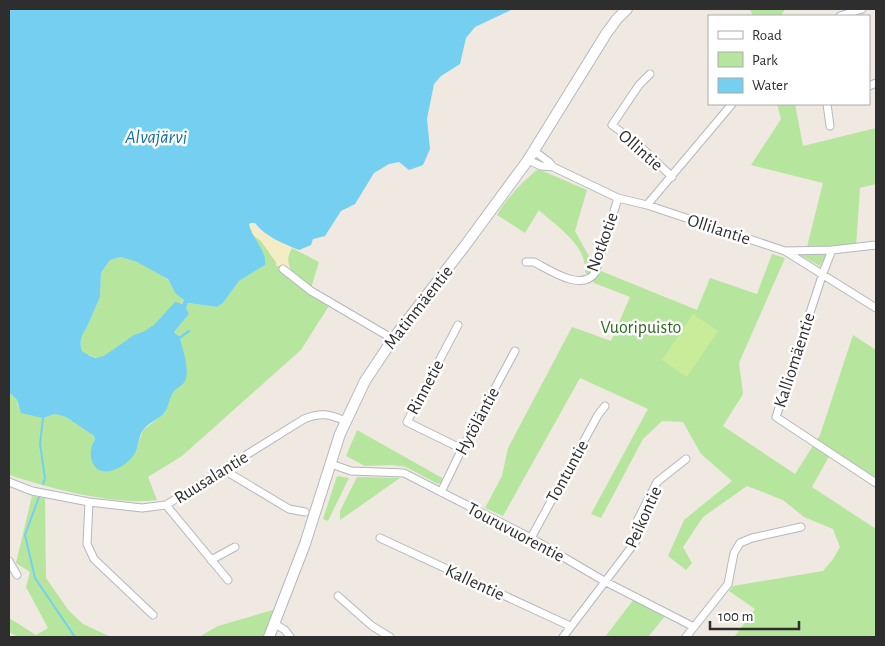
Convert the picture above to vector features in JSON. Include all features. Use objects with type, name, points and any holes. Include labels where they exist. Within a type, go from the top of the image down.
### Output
[{"type":"main road","name":"Matinmäentie","points":[[269,637],[305,544],[346,421],[365,382],[393,339],[464,247],[531,155],[606,34],[627,9]]},
{"type":"street","points":[[843,15],[862,9]]},
{"type":"street","name":"Ollintie","points":[[650,74],[639,85],[612,126],[640,146],[672,177]]},
{"type":"street","points":[[647,205],[731,105]]},
{"type":"street","points":[[827,105],[830,126]]},
{"type":"street","name":"Ollilantie","points":[[531,155],[541,166],[553,167],[618,198],[647,205],[786,251],[876,308]]},
{"type":"street","name":"Notkotie","points":[[526,262],[534,262],[575,281],[591,278],[595,273],[618,198]]},
{"type":"street","points":[[786,251],[832,250],[876,245]]},
{"type":"street","points":[[823,273],[832,250]]},
{"type":"street","points":[[283,269],[311,292],[393,339]]},
{"type":"street","name":"Kalliomäentie","points":[[823,273],[776,417],[876,483]]},
{"type":"street","name":"Rinnetie","points":[[458,325],[407,422],[462,449]]},
{"type":"street","name":"Hytöläntie","points":[[441,492],[515,351]]},
{"type":"street","name":"Tontuntie","points":[[531,538],[598,415],[605,406]]},
{"type":"street","name":"Ruusalantie","points":[[9,482],[32,491],[89,502],[142,508],[166,505],[314,414],[328,414],[346,421]]},
{"type":"street","name":"Peikontie","points":[[563,637],[636,541],[637,521],[657,482],[686,459]]},
{"type":"street","name":"Touruvuorentie","points":[[331,464],[352,471],[404,473],[531,538],[604,581],[694,626]]},
{"type":"street","points":[[224,470],[289,509],[305,512]]},
{"type":"street","points":[[89,502],[87,544],[94,558],[152,615]]},
{"type":"street","points":[[166,505],[228,580]]},
{"type":"street","points":[[686,637],[728,584],[734,553],[740,543],[752,538],[801,527]]},
{"type":"street","name":"Kallentie","points":[[380,538],[570,626]]},
{"type":"street","points":[[211,560],[235,547]]},
{"type":"street","points":[[9,562],[17,575]]},
{"type":"street","points":[[338,596],[372,626],[390,637]]},
{"type":"street","points":[[275,624],[285,630],[290,637]]},
{"type":"green space","points":[[750,9],[785,9],[782,15],[753,15]]},
{"type":"green space","points":[[777,105],[795,105],[803,146],[876,128],[876,184],[860,188],[856,247],[806,251],[823,183],[751,165],[781,119]]},
{"type":"green space","name":"Vuoripuisto","points":[[538,169],[587,190],[575,231],[596,269],[697,310],[710,278],[757,294],[772,254],[785,258],[739,363],[743,394],[723,426],[795,474],[820,435],[853,335],[876,350],[876,480],[832,451],[812,487],[876,529],[876,637],[734,637],[755,609],[729,591],[733,586],[823,571],[840,547],[833,529],[804,517],[783,500],[747,486],[703,517],[683,547],[692,563],[686,570],[668,556],[684,520],[732,481],[701,454],[683,422],[662,421],[643,439],[601,518],[591,514],[648,409],[580,378],[503,516],[485,508],[502,476],[508,448],[572,327],[611,341],[630,297],[594,283],[585,272],[581,253],[570,237],[539,210],[525,233],[497,215],[515,190]]},
{"type":"green space","points":[[253,235],[261,241],[277,265],[286,267],[288,255],[292,248],[319,262],[311,288],[332,301],[301,350],[182,456],[148,477],[157,500],[122,500],[82,495],[9,475],[9,395],[11,394],[17,400],[18,406],[43,418],[55,414],[66,417],[94,436],[95,440],[136,451],[143,430],[165,413],[178,340],[188,330],[180,336],[174,332],[189,314],[186,308],[188,303],[217,307],[223,303],[239,281],[265,265],[259,245]]},
{"type":"green space","points":[[827,253],[820,266],[798,254]]},
{"type":"green space","points":[[121,257],[146,266],[162,275],[170,281],[184,300],[137,340],[111,357],[103,358],[88,355],[82,351],[81,339],[100,297],[101,273],[110,260]]},
{"type":"green space","points":[[693,314],[718,331],[687,377],[662,360]]},
{"type":"green space","points":[[357,430],[444,479],[443,482],[438,484],[406,467],[393,465],[365,466],[346,456]]},
{"type":"green space","points":[[337,476],[349,478],[328,521],[323,519]]},
{"type":"green space","points":[[357,477],[400,478],[340,520],[340,511]]},
{"type":"green space","points":[[32,496],[45,498],[46,578],[69,611],[83,624],[111,637],[18,637],[9,632],[9,618],[36,635],[48,628],[26,587],[30,572],[16,563]]},
{"type":"green space","points":[[634,599],[666,615],[648,637],[605,637]]},
{"type":"green space","points":[[273,610],[264,637],[199,637],[218,626]]},
{"type":"sand","points":[[252,222],[261,232],[292,248],[288,260],[292,272],[286,267],[276,266],[276,262],[261,241],[253,235],[248,225]]},
{"type":"water","name":"Alvajärvi","points":[[9,9],[513,9],[475,27],[466,38],[460,64],[441,76],[434,84],[427,119],[430,149],[423,165],[409,170],[399,162],[389,164],[374,173],[355,204],[341,211],[325,236],[313,239],[311,245],[299,250],[269,236],[255,223],[250,223],[251,230],[264,255],[265,265],[239,281],[223,303],[217,307],[188,303],[186,308],[189,314],[174,332],[180,336],[188,330],[191,331],[180,339],[187,371],[185,381],[172,393],[165,412],[142,431],[136,451],[125,464],[110,471],[98,470],[92,462],[91,456],[92,445],[95,440],[94,436],[66,417],[55,414],[43,418],[21,413],[17,400],[11,394],[9,395]],"holes":[[[121,257],[137,262],[168,279],[176,294],[184,300],[182,304],[175,302],[154,325],[134,335],[104,356],[96,358],[90,356],[82,351],[81,339],[100,297],[101,273],[110,260]]]},
{"type":"waterway","points":[[43,418],[40,444],[45,478],[43,484]]},
{"type":"waterway","points":[[39,497],[25,535],[35,578],[75,637]]}]
